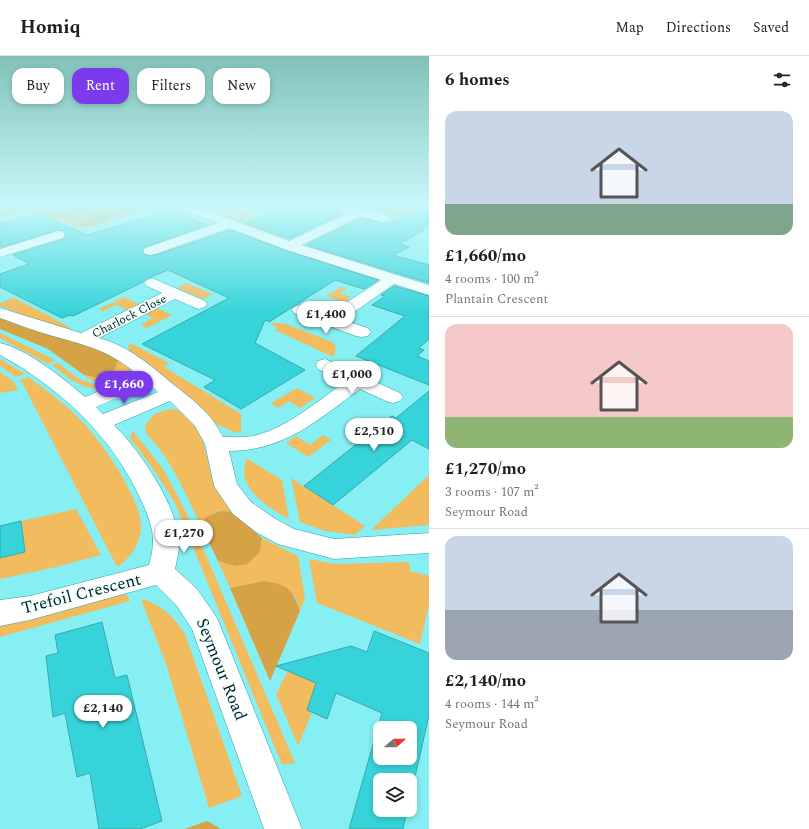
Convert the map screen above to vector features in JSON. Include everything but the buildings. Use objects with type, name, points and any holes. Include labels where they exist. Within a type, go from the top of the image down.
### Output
[{"type":"street","points":[[0,253],[50,241]]},
{"type":"street","points":[[168,241],[144,248],[170,259]]},
{"type":"street","points":[[275,241],[429,290]]},
{"type":"street","points":[[289,246],[299,241]]},
{"type":"street","points":[[330,321],[392,279]]},
{"type":"street","points":[[152,283],[199,304]]},
{"type":"street","name":"Charlock Close","points":[[83,339],[175,293]]},
{"type":"street","points":[[300,310],[362,332]]},
{"type":"street","points":[[0,313],[102,344],[132,360],[184,402],[204,423],[216,444],[226,486],[242,508],[265,525],[287,537],[334,549],[429,542]]},
{"type":"street","points":[[0,348],[16,356],[62,387],[92,414],[118,442],[144,480],[154,501],[166,539],[161,573]]},
{"type":"street","points":[[325,365],[393,397]]},
{"type":"street","points":[[92,414],[152,376]]},
{"type":"street","points":[[216,444],[247,444],[262,441],[288,430],[359,381]]},
{"type":"street","points":[[92,414],[172,393]]},
{"type":"street","name":"Trefoil Crescent","points":[[0,613],[30,608],[161,573]]},
{"type":"street","name":"Seymour Road","points":[[161,573],[178,587],[196,607],[206,627],[284,829]]},
{"type":"shaded area","points":[[186,283],[212,294],[203,299],[177,288]]},
{"type":"shaded area","points":[[341,287],[346,289],[340,293],[351,297],[344,302],[326,296]]},
{"type":"shaded area","points":[[124,297],[139,304],[127,310],[116,305],[103,311],[99,309]]},
{"type":"shaded area","points":[[15,298],[71,329],[40,322],[0,306],[0,303]]},
{"type":"shaded area","points":[[157,308],[172,315],[147,328],[141,325],[153,318],[145,314]]},
{"type":"shaded area","points":[[0,318],[29,329],[89,346],[106,353],[118,359],[115,369],[112,373],[94,377],[84,375],[48,349],[0,329]]},
{"type":"shaded area","points":[[270,324],[286,324],[332,342],[336,349],[333,357],[275,330],[278,328]]},
{"type":"shaded area","points":[[0,333],[55,360],[48,364],[0,338]]},
{"type":"shaded area","points":[[130,343],[169,363],[164,367],[241,414],[241,433],[234,432],[216,424],[194,403],[130,351],[128,346]]},
{"type":"shaded area","points":[[0,359],[25,374],[16,377],[0,366]]},
{"type":"shaded area","points":[[118,359],[130,367],[132,373],[129,378],[117,384],[111,379],[100,381],[93,380],[84,375],[100,376],[107,373],[115,369]]},
{"type":"shaded area","points":[[58,363],[81,380],[100,384],[109,383],[112,386],[102,388],[86,387],[73,381],[52,365]]},
{"type":"shaded area","points":[[362,364],[379,371],[370,379],[352,370]]},
{"type":"shaded area","points":[[0,372],[13,381],[18,390],[0,393]]},
{"type":"shaded area","points":[[28,377],[52,394],[88,428],[104,448],[128,487],[139,513],[141,530],[138,543],[135,548],[127,559],[117,567],[20,380]]},
{"type":"shaded area","points":[[297,388],[315,398],[300,408],[289,401],[278,408],[271,403]]},
{"type":"shaded area","points":[[174,409],[185,415],[193,422],[199,431],[203,440],[214,484],[232,512],[214,513],[204,521],[201,526],[176,475],[145,430],[147,423],[153,416],[164,410]]},
{"type":"shaded area","points":[[133,431],[163,469],[181,502],[208,560],[295,763],[282,765],[175,503],[154,470],[130,438]]},
{"type":"shaded area","points":[[323,435],[331,440],[308,457],[286,443],[296,436],[310,445]]},
{"type":"shaded area","points":[[246,458],[282,480],[289,519],[268,506],[249,488],[244,473]]},
{"type":"shaded area","points":[[429,475],[429,525],[371,530]]},
{"type":"shaded area","points":[[291,478],[365,526],[355,535],[325,531],[300,522]]},
{"type":"shaded area","points":[[76,509],[101,555],[52,568],[0,579],[0,558],[25,552],[21,521]]},
{"type":"shaded area","points":[[220,511],[232,512],[262,538],[260,552],[247,564],[235,566],[218,561],[201,526],[206,517]]},
{"type":"shaded area","points":[[262,538],[298,556],[305,598],[300,611],[295,596],[263,581],[230,588],[218,561],[235,566],[260,552]]},
{"type":"shaded area","points":[[309,559],[335,564],[409,562],[410,571],[429,576],[429,604],[420,644],[317,603]]},
{"type":"shaded area","points":[[263,581],[288,588],[300,611],[270,681],[230,588]]},
{"type":"shaded area","points":[[119,595],[127,595],[130,601],[0,637],[0,625]]},
{"type":"shaded area","points":[[143,599],[156,605],[167,613],[177,622],[185,634],[242,796],[209,808],[166,664],[142,602]]},
{"type":"shaded area","points":[[288,671],[322,686],[312,695],[307,710],[312,712],[298,746],[276,694]]},
{"type":"shaded area","points":[[207,821],[221,829],[185,829]]}]
